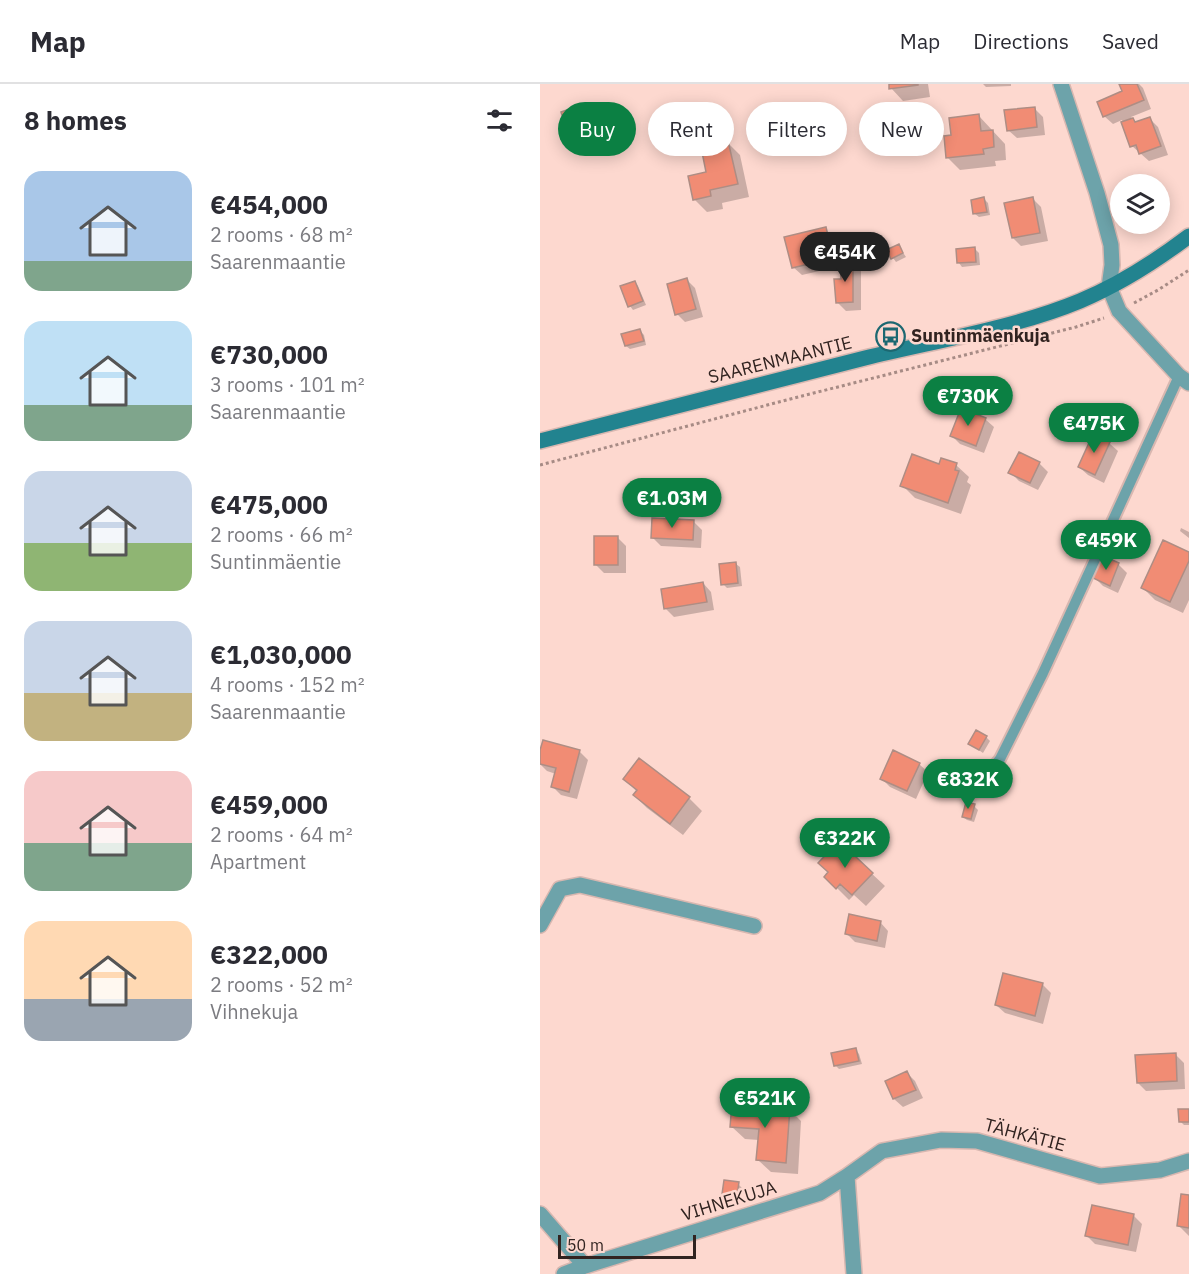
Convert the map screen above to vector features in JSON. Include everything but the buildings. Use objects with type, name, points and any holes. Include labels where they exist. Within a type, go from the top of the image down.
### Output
[{"type":"street","points":[[1061,84],[1097,193],[1111,245],[1112,265],[1109,287],[1119,310],[1184,380]]},
{"type":"street","name":"SAARENMAANTIE","points":[[540,441],[1025,319],[1079,301],[1109,287],[1174,248],[1189,236]]},
{"type":"street","points":[[540,925],[560,889],[580,885],[754,926]]},
{"type":"street","name":"TÄHKÄTIE","points":[[847,1176],[882,1151],[941,1140],[977,1141],[1100,1176],[1160,1170],[1189,1161]]},
{"type":"street","points":[[847,1176],[854,1274]]},
{"type":"street","name":"VIHNEKUJA","points":[[564,1274],[820,1193],[847,1176]]},
{"type":"street","points":[[540,1214],[585,1266]]},
{"type":"lane","points":[[977,787],[1000,759],[1184,380]]},
{"type":"path","points":[[540,465],[1103,319],[1158,290],[1189,270]]},
{"type":"place","name":"Suntinmäenkuja","points":[[890,336]]}]
